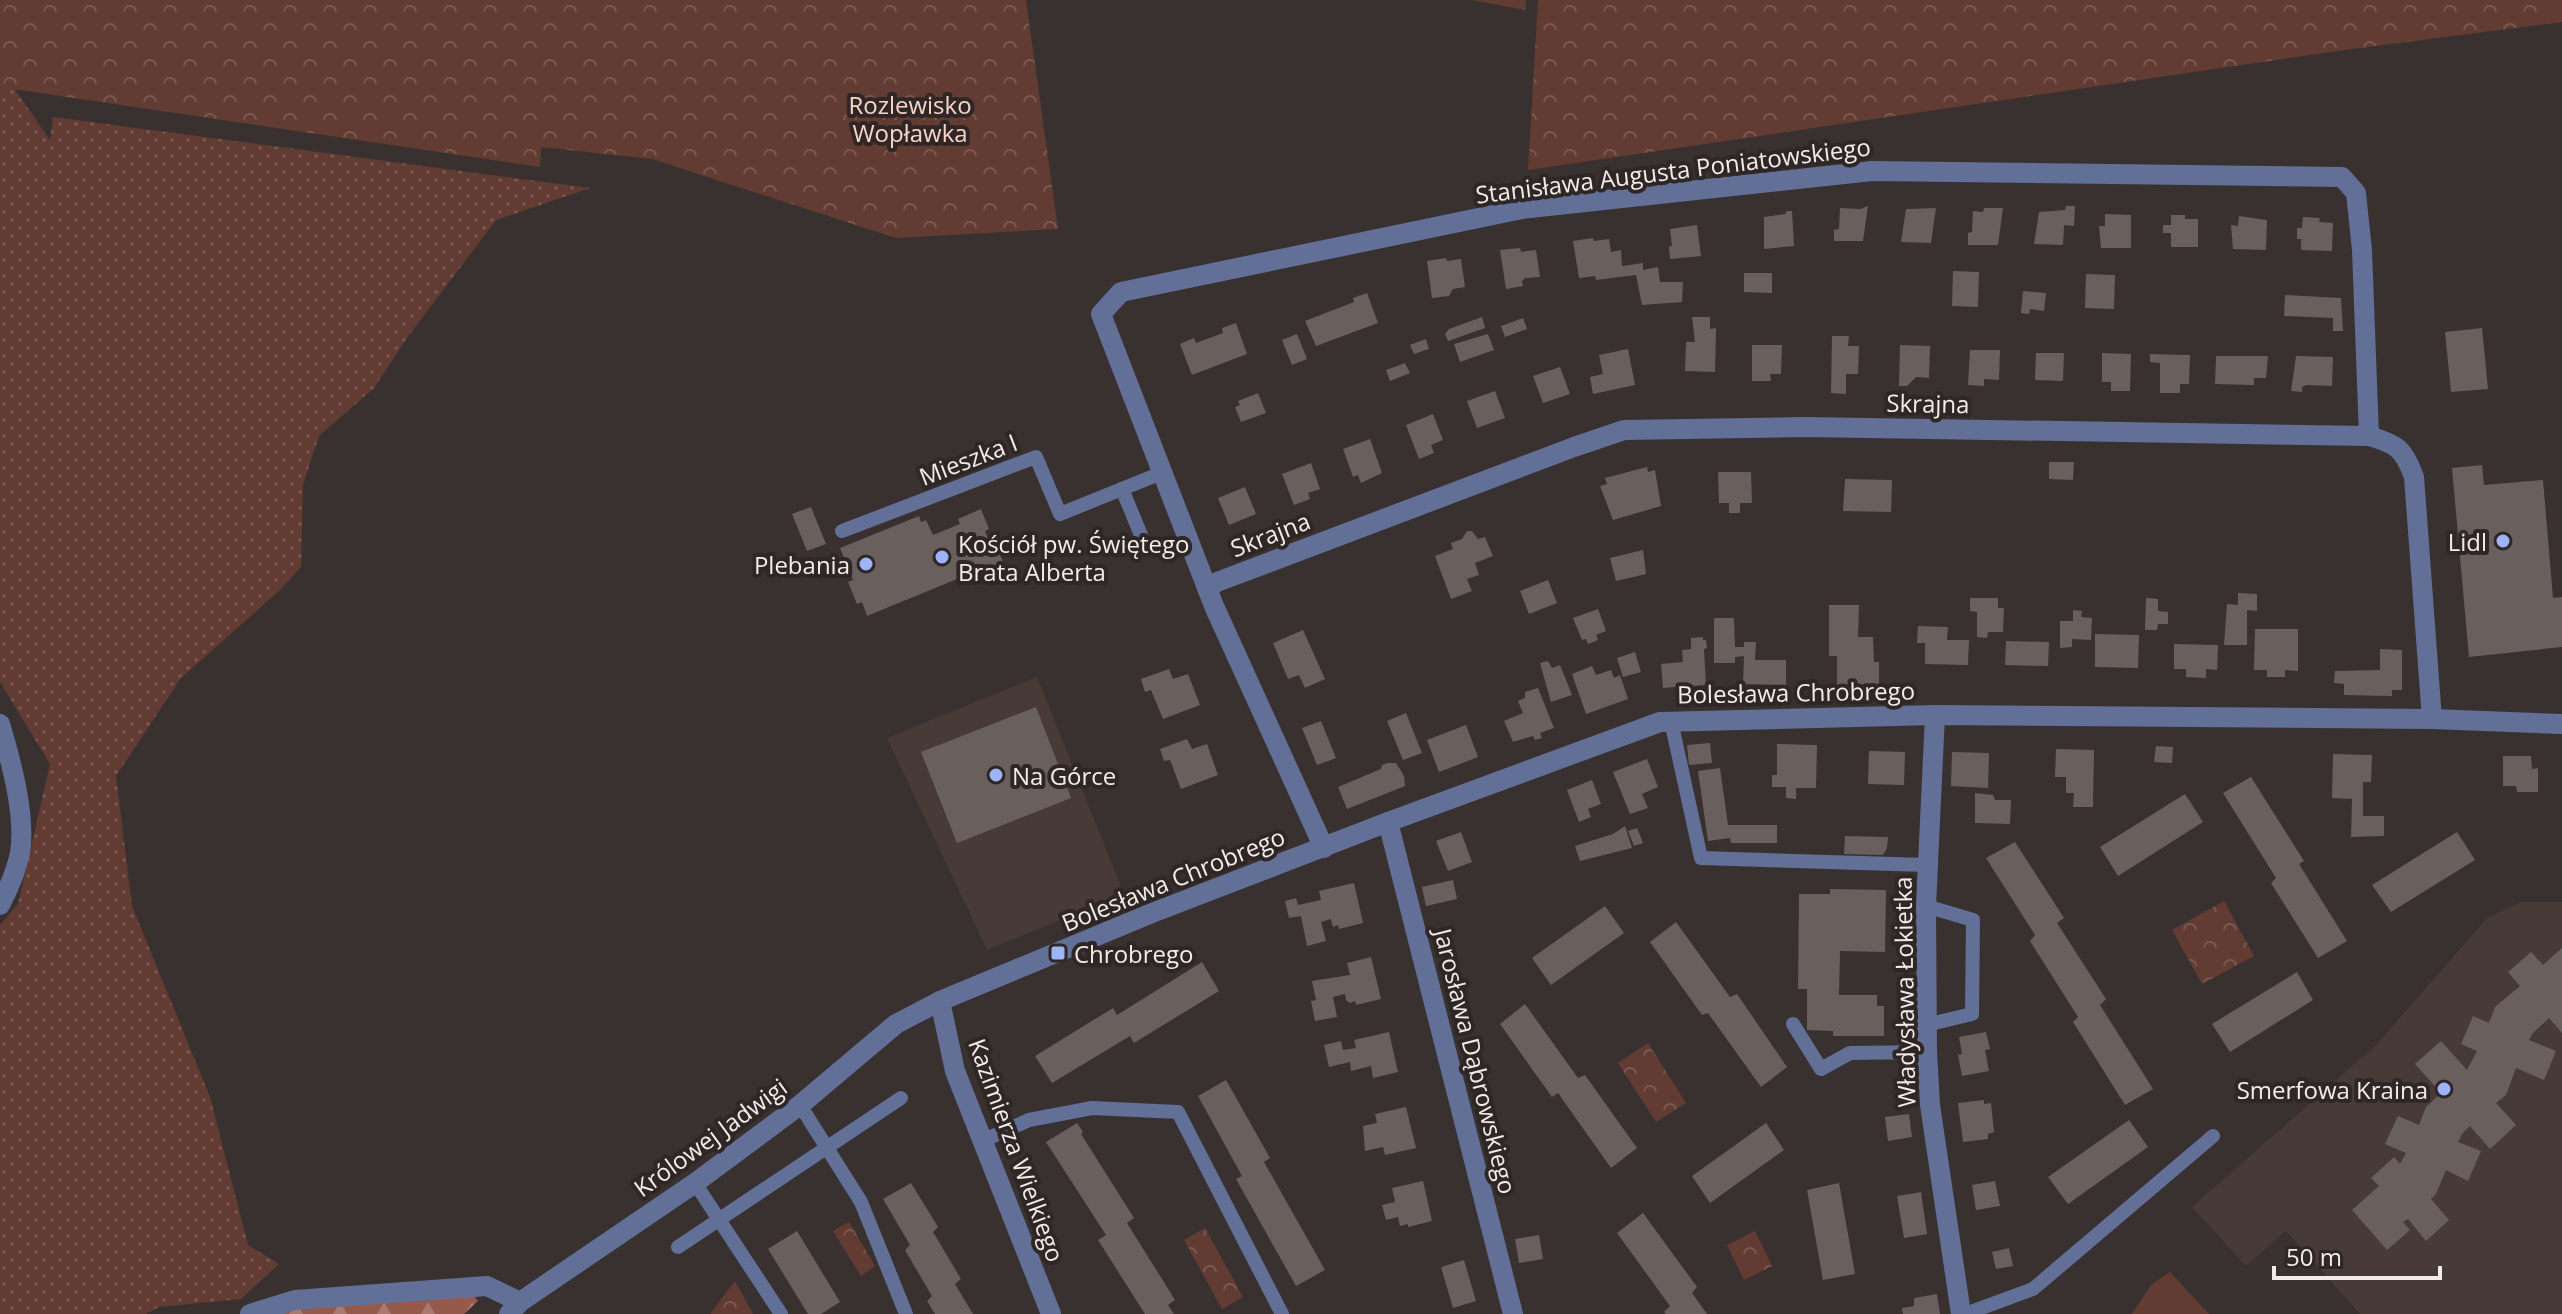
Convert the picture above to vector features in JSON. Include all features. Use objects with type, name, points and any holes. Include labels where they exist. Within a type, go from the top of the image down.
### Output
[{"type":"street","name":"Stanisława Augusta Poniatowskiego","points":[[1324,848],[1207,588],[1101,314],[1121,292],[1522,209],[1872,171],[2342,177],[2356,193],[2362,250],[2369,436]]},
{"type":"street","name":"Skrajna","points":[[1207,588],[1624,430],[1805,427],[2369,436],[2390,442],[2400,449],[2408,458],[2414,477],[2432,719]]},
{"type":"street","name":"Bolesława Chrobrego","points":[[940,1001],[1152,913],[1660,722],[1935,715],[2432,719],[2562,724]]},
{"type":"street","name":"Władysława Łokietka","points":[[1935,715],[1926,906],[1927,1052],[1930,1105],[1963,1314]]},
{"type":"street","points":[[0,724],[16,793],[20,850],[14,876],[0,905]]},
{"type":"street","name":"Jarosława Dąbrowskiego","points":[[1388,822],[1513,1314]]},
{"type":"street","name":"Królowej Jadwigi","points":[[515,1308],[695,1183],[800,1105],[896,1024],[940,1001]]},
{"type":"street","name":"Kazimierza Wielkiego","points":[[940,1001],[955,1071],[1051,1314]]},
{"type":"street","points":[[250,1314],[295,1300],[487,1286],[515,1308]]},
{"type":"lane","name":"Mieszka I","points":[[842,531],[1036,457],[1060,514],[1164,472]]},
{"type":"lane","points":[[1122,489],[1141,535]]},
{"type":"lane","points":[[1671,721],[1701,858],[1927,865]]},
{"type":"lane","points":[[1926,906],[1973,920],[1972,1014],[1926,1025]]},
{"type":"lane","points":[[1793,1024],[1821,1069],[1850,1053],[1927,1052]]},
{"type":"lane","points":[[678,1247],[901,1098]]},
{"type":"lane","points":[[800,1105],[861,1202],[906,1314]]},
{"type":"lane","points":[[982,1141],[1029,1120],[1092,1108],[1178,1112],[1282,1314]]},
{"type":"lane","points":[[1963,1314],[2033,1289],[2213,1136]]},
{"type":"lane","points":[[695,1183],[781,1314]]},
{"type":"shaded area","points":[[1037,677],[1124,894],[987,950],[887,738]]},
{"type":"shaded area","name":"Smerfowa Kraina","points":[[2521,902],[2562,902],[2562,1314],[2360,1314],[2286,1231],[2246,1266],[2192,1207],[2376,1045],[2487,918]]},
{"type":"green space","name":"Rozlewisko Wopławka","points":[[0,0],[1026,0],[1058,229],[896,238],[652,159],[541,147],[540,167],[0,87]]},
{"type":"green space","points":[[1472,0],[1526,0],[1525,10]]},
{"type":"green space","points":[[1538,0],[2562,0],[2562,22],[2330,52],[1528,170]]},
{"type":"green space","points":[[0,68],[50,140],[53,117],[590,188],[496,220],[409,335],[374,388],[319,436],[303,485],[301,567],[279,591],[181,678],[116,776],[132,906],[210,1097],[248,1245],[279,1264],[241,1299],[159,1307],[146,1314],[0,1314],[0,925],[18,904],[50,764],[0,682]]},
{"type":"green space","points":[[2224,901],[2254,956],[2202,984],[2172,930]]},
{"type":"green space","points":[[1648,1043],[1686,1103],[1656,1122],[1618,1063]]},
{"type":"green space","points":[[849,1222],[875,1266],[861,1276],[833,1231]]},
{"type":"green space","points":[[1205,1228],[1243,1297],[1222,1309],[1184,1240]]},
{"type":"green space","points":[[1755,1231],[1772,1266],[1744,1280],[1727,1245]]},
{"type":"green space","points":[[2170,1272],[2209,1314],[2132,1314],[2151,1285]]},
{"type":"green space","points":[[735,1281],[753,1314],[710,1314]]},
{"type":"green space","points":[[471,1292],[478,1301],[464,1314],[274,1314],[297,1308]]},
{"type":"building","points":[[1868,206],[1863,241],[1834,241],[1834,230],[1839,229],[1840,208],[1861,209]]},
{"type":"building","points":[[2066,206],[2075,206],[2074,226],[2064,225],[2063,245],[2034,244],[2039,212],[2065,210]]},
{"type":"building","points":[[1936,208],[1931,243],[1901,242],[1906,209]]},
{"type":"building","points":[[1984,208],[2003,208],[1998,245],[1968,245],[1973,211],[1983,212]]},
{"type":"building","points":[[1792,211],[1794,246],[1764,249],[1764,217]]},
{"type":"building","points":[[2105,214],[2131,215],[2131,248],[2101,248],[2099,226],[2105,226]]},
{"type":"building","points":[[2171,215],[2198,219],[2198,247],[2171,247],[2171,233],[2163,233],[2163,225],[2171,225]]},
{"type":"building","points":[[2239,216],[2267,220],[2266,250],[2233,249],[2231,225],[2238,226]]},
{"type":"building","points":[[2303,217],[2333,223],[2332,251],[2301,250],[2297,228],[2302,228]]},
{"type":"building","points":[[1697,225],[1701,256],[1670,259],[1670,229]]},
{"type":"building","points":[[1593,238],[1594,241],[1609,239],[1611,252],[1621,250],[1622,266],[1643,263],[1643,270],[1658,267],[1660,282],[1683,282],[1682,302],[1642,305],[1636,275],[1596,280],[1595,276],[1579,278],[1573,241]]},
{"type":"building","points":[[1520,248],[1521,252],[1536,250],[1540,277],[1525,278],[1523,286],[1506,289],[1500,250]]},
{"type":"building","points":[[1446,258],[1447,261],[1461,259],[1465,287],[1453,289],[1449,296],[1432,298],[1427,261]]},
{"type":"building","points":[[1953,271],[1979,272],[1978,307],[1952,306]]},
{"type":"building","points":[[1744,273],[1772,273],[1772,293],[1744,292]]},
{"type":"building","points":[[2086,274],[2115,275],[2114,309],[2085,308]]},
{"type":"building","points":[[2023,291],[2046,293],[2044,311],[2030,309],[2029,314],[2021,313]]},
{"type":"building","points":[[1367,293],[1378,323],[1316,346],[1305,321],[1354,302],[1353,298]]},
{"type":"building","points":[[2285,295],[2341,298],[2343,331],[2333,331],[2333,318],[2284,316]]},
{"type":"building","points":[[1482,317],[1485,328],[1448,341],[1445,334],[1449,329]]},
{"type":"building","points":[[1692,317],[1710,317],[1710,329],[1716,328],[1715,372],[1685,371],[1686,342],[1695,342]]},
{"type":"building","points":[[1523,318],[1527,329],[1505,337],[1501,326]]},
{"type":"building","points":[[1236,323],[1247,354],[1192,375],[1180,344],[1194,338],[1196,343],[1223,333],[1222,328]]},
{"type":"building","points":[[2482,328],[2488,389],[2451,392],[2445,332]]},
{"type":"building","points":[[1297,334],[1307,359],[1292,365],[1282,340]]},
{"type":"building","points":[[1488,334],[1494,350],[1460,362],[1454,344]]},
{"type":"building","points":[[1832,336],[1849,336],[1848,346],[1859,346],[1858,374],[1846,374],[1846,394],[1831,393]]},
{"type":"building","points":[[1426,339],[1429,349],[1414,354],[1410,345]]},
{"type":"building","points":[[1752,345],[1782,345],[1781,374],[1770,374],[1771,381],[1752,381]]},
{"type":"building","points":[[1900,345],[1930,346],[1929,378],[1916,377],[1907,386],[1899,386]]},
{"type":"building","points":[[1628,349],[1635,385],[1593,394],[1590,377],[1603,374],[1599,355]]},
{"type":"building","points":[[1970,350],[2000,350],[1999,380],[1984,379],[1984,386],[1968,385]]},
{"type":"building","points":[[2036,353],[2064,353],[2063,381],[2035,380]]},
{"type":"building","points":[[2102,353],[2131,354],[2130,391],[2111,391],[2111,382],[2102,382]]},
{"type":"building","points":[[2150,354],[2190,355],[2189,384],[2180,384],[2180,393],[2160,393],[2160,363],[2150,362]]},
{"type":"building","points":[[2216,356],[2268,356],[2266,378],[2254,378],[2254,385],[2215,384]]},
{"type":"building","points":[[2296,356],[2333,357],[2332,386],[2307,385],[2302,387],[2302,392],[2291,391]]},
{"type":"building","points":[[1405,363],[1410,373],[1390,381],[1386,370]]},
{"type":"building","points":[[1560,367],[1570,394],[1543,403],[1533,376]]},
{"type":"building","points":[[1495,391],[1505,418],[1477,428],[1467,401]]},
{"type":"building","points":[[1258,393],[1266,413],[1241,422],[1235,407],[1240,405],[1238,401]]},
{"type":"building","points":[[1433,414],[1443,440],[1431,445],[1434,453],[1419,459],[1406,425]]},
{"type":"building","points":[[1370,439],[1382,473],[1361,483],[1358,475],[1353,477],[1343,449]]},
{"type":"building","points":[[2049,462],[2074,462],[2073,480],[2049,479]]},
{"type":"building","points":[[1311,463],[1320,489],[1308,493],[1310,499],[1294,505],[1282,474]]},
{"type":"building","name":"Lidl","points":[[2482,465],[2484,485],[2543,480],[2553,598],[2562,597],[2562,647],[2469,657],[2452,468]]},
{"type":"building","points":[[1647,467],[1648,472],[1655,470],[1661,506],[1613,520],[1600,486],[1607,484],[1605,478]]},
{"type":"building","points":[[1718,472],[1751,472],[1752,503],[1740,503],[1740,513],[1729,513],[1729,503],[1719,503]]},
{"type":"building","points":[[1845,479],[1892,480],[1891,512],[1843,511]]},
{"type":"building","points":[[1245,487],[1256,514],[1229,525],[1218,498]]},
{"type":"building","points":[[811,507],[826,544],[807,551],[792,514]]},
{"type":"building","name":"Kościół pw. Świętego Brata Alberta","points":[[981,509],[989,529],[985,531],[992,549],[997,547],[1005,567],[990,573],[987,566],[983,568],[986,576],[982,577],[979,570],[867,616],[862,602],[857,604],[848,582],[853,580],[840,548],[919,516],[921,522],[926,520],[933,535],[960,524],[958,519]]},
{"type":"building","points":[[1467,531],[1472,531],[1478,539],[1485,537],[1493,556],[1475,563],[1479,575],[1467,579],[1472,591],[1451,599],[1435,556],[1453,549],[1451,543],[1462,539]]},
{"type":"building","points":[[1643,550],[1646,574],[1616,581],[1610,558]]},
{"type":"building","points":[[1548,580],[1557,603],[1529,614],[1520,591]]},
{"type":"building","points":[[2238,593],[2257,594],[2257,611],[2247,610],[2247,645],[2224,645],[2227,604],[2238,605]]},
{"type":"building","points":[[1970,598],[1998,598],[1998,608],[2004,608],[2003,632],[1988,632],[1987,638],[1977,637],[1977,612],[1970,611]]},
{"type":"building","points":[[2146,598],[2158,599],[2158,611],[2168,612],[2168,624],[2158,624],[2157,630],[2145,630]]},
{"type":"building","points":[[1829,605],[1859,605],[1858,637],[1873,637],[1874,662],[1879,662],[1879,686],[1837,685],[1837,656],[1829,656]]},
{"type":"building","points":[[1598,609],[1606,631],[1596,635],[1598,640],[1588,644],[1586,639],[1582,640],[1573,618]]},
{"type":"building","points":[[2073,610],[2082,611],[2081,617],[2092,618],[2091,640],[2072,639],[2072,647],[2060,648],[2060,621],[2073,621]]},
{"type":"building","points":[[1714,618],[1734,618],[1735,647],[1744,647],[1744,642],[1756,642],[1755,660],[1786,660],[1786,685],[1743,684],[1744,656],[1735,657],[1735,663],[1714,663]]},
{"type":"building","points":[[1918,626],[1948,627],[1947,640],[1969,640],[1968,665],[1925,664],[1925,643],[1917,643]]},
{"type":"building","points":[[2255,629],[2298,629],[2298,671],[2285,670],[2285,677],[2267,677],[2267,670],[2254,670]]},
{"type":"building","points":[[1303,630],[1325,679],[1305,688],[1299,675],[1288,679],[1273,643]]},
{"type":"building","points":[[2095,634],[2139,635],[2138,668],[2095,667]]},
{"type":"building","points":[[1703,637],[1707,648],[1704,649],[1706,685],[1692,686],[1693,691],[1687,691],[1687,686],[1663,688],[1661,664],[1683,662],[1682,650],[1691,649],[1691,638]]},
{"type":"building","points":[[2006,641],[2049,642],[2048,666],[2005,665]]},
{"type":"building","points":[[2174,644],[2218,645],[2217,670],[2206,669],[2206,678],[2186,677],[2186,669],[2174,669]]},
{"type":"building","points":[[2380,649],[2402,650],[2402,690],[2392,690],[2392,696],[2344,695],[2344,684],[2334,683],[2335,671],[2380,670]]},
{"type":"building","points":[[1635,652],[1641,672],[1623,677],[1617,658]]},
{"type":"building","points":[[1548,661],[1552,668],[1560,665],[1572,695],[1551,702],[1540,663]]},
{"type":"building","points":[[1592,666],[1596,675],[1611,670],[1614,678],[1620,675],[1628,699],[1586,714],[1572,674]]},
{"type":"building","points":[[1169,669],[1173,679],[1188,674],[1200,705],[1163,719],[1151,690],[1145,692],[1141,679]]},
{"type":"building","points":[[1538,688],[1554,728],[1540,733],[1542,738],[1535,740],[1533,736],[1513,742],[1504,721],[1523,713],[1518,701],[1525,698],[1525,692]]},
{"type":"building","name":"Na Górce","points":[[1036,707],[1071,798],[957,843],[921,752]]},
{"type":"building","points":[[1406,713],[1422,753],[1403,760],[1387,721]]},
{"type":"building","points":[[1321,721],[1336,758],[1317,765],[1302,728]]},
{"type":"building","points":[[1466,725],[1478,757],[1439,772],[1427,740]]},
{"type":"building","points":[[1187,739],[1192,749],[1207,744],[1218,775],[1181,789],[1170,760],[1164,761],[1160,749]]},
{"type":"building","points":[[1710,743],[1712,763],[1689,765],[1687,745]]},
{"type":"building","points":[[1777,744],[1817,745],[1816,788],[1796,788],[1796,799],[1786,798],[1786,787],[1772,787],[1772,775],[1777,775]]},
{"type":"building","points":[[2156,746],[2173,747],[2172,763],[2154,762]]},
{"type":"building","points":[[2056,749],[2094,750],[2093,807],[2073,807],[2074,793],[2066,793],[2066,777],[2055,777]]},
{"type":"building","points":[[1869,751],[1905,752],[1904,785],[1868,784]]},
{"type":"building","points":[[1952,752],[1989,753],[1988,788],[1951,786]]},
{"type":"building","points":[[2333,754],[2372,755],[2371,782],[2363,782],[2363,816],[2384,816],[2384,836],[2351,837],[2352,799],[2332,798]]},
{"type":"building","points":[[2503,756],[2531,756],[2532,769],[2538,768],[2538,792],[2517,792],[2516,786],[2503,786]]},
{"type":"building","points":[[1647,759],[1658,787],[1642,794],[1648,808],[1630,814],[1613,772]]},
{"type":"building","points":[[1388,763],[1396,763],[1404,776],[1405,786],[1347,809],[1338,787]]},
{"type":"building","points":[[1720,768],[1728,825],[1777,825],[1777,843],[1731,843],[1730,838],[1708,841],[1698,771]]},
{"type":"building","points":[[2251,777],[2304,861],[2299,864],[2347,941],[2318,958],[2271,883],[2276,878],[2223,793]]},
{"type":"building","points":[[1592,780],[1601,804],[1588,809],[1591,817],[1579,822],[1567,790]]},
{"type":"building","points":[[1975,793],[1993,795],[1995,800],[2011,800],[2010,824],[1975,823]]},
{"type":"building","points":[[2185,794],[2203,822],[2118,876],[2100,847]]},
{"type":"building","points":[[1625,826],[1632,848],[1580,861],[1575,846],[1613,834]]},
{"type":"building","points":[[1637,828],[1643,843],[1634,846],[1628,831]]},
{"type":"building","points":[[1461,832],[1472,862],[1448,871],[1436,841]]},
{"type":"building","points":[[2457,832],[2475,860],[2391,912],[2372,885]]},
{"type":"building","points":[[1845,836],[1888,837],[1887,848],[1883,855],[1844,854]]},
{"type":"building","points":[[2015,842],[2064,918],[2057,923],[2106,999],[2100,1005],[2153,1089],[2125,1105],[2073,1022],[2078,1017],[2030,941],[2035,935],[1986,858]]},
{"type":"building","points":[[1453,880],[1457,899],[1426,906],[1422,887]]},
{"type":"building","points":[[1354,883],[1363,923],[1339,929],[1338,925],[1333,927],[1331,919],[1321,922],[1326,941],[1307,946],[1301,916],[1289,918],[1285,901],[1296,898],[1298,905],[1321,900],[1319,891]]},
{"type":"building","points":[[1830,889],[1886,890],[1885,952],[1840,951],[1839,995],[1877,995],[1877,1006],[1884,1006],[1884,1036],[1833,1036],[1833,1031],[1807,1030],[1807,989],[1798,989],[1799,894],[1830,894]]},
{"type":"building","points":[[1605,906],[1624,933],[1551,985],[1532,958]]},
{"type":"building","points":[[1676,922],[1730,997],[1737,994],[1787,1067],[1761,1087],[1708,1013],[1702,1015],[1650,942]]},
{"type":"building","points":[[2562,948],[2562,1033],[2549,1018],[2529,1040],[2556,1051],[2544,1080],[2516,1068],[2506,1095],[2496,1103],[2516,1125],[2490,1149],[2470,1126],[2458,1142],[2481,1151],[2468,1181],[2446,1170],[2431,1199],[2449,1220],[2426,1241],[2408,1219],[2403,1222],[2410,1230],[2387,1250],[2352,1210],[2379,1186],[2371,1178],[2394,1157],[2400,1164],[2406,1153],[2385,1144],[2398,1116],[2419,1125],[2426,1107],[2441,1093],[2415,1064],[2441,1041],[2467,1070],[2477,1051],[2461,1044],[2473,1016],[2489,1023],[2495,1007],[2520,986],[2508,972],[2531,952],[2543,965]]},
{"type":"building","points":[[1371,957],[1381,999],[1356,1005],[1355,1001],[1350,1003],[1346,1000],[1345,994],[1333,997],[1337,1017],[1315,1021],[1311,1001],[1316,1000],[1312,981],[1350,975],[1347,963]]},
{"type":"building","points":[[1202,962],[1219,991],[1134,1043],[1130,1036],[1052,1083],[1035,1056],[1113,1008],[1117,1015]]},
{"type":"building","points":[[2297,972],[2313,1000],[2230,1052],[2212,1024]]},
{"type":"building","points":[[1525,1004],[1578,1078],[1585,1075],[1637,1148],[1611,1168],[1558,1093],[1552,1097],[1500,1024]]},
{"type":"building","points":[[1389,1032],[1398,1072],[1373,1078],[1371,1066],[1351,1071],[1350,1062],[1329,1067],[1324,1045],[1341,1041],[1343,1050],[1356,1048],[1354,1040]]},
{"type":"building","points":[[1986,1032],[1990,1049],[1985,1050],[1989,1071],[1962,1076],[1959,1037]]},
{"type":"building","points":[[1226,1080],[1270,1158],[1264,1162],[1325,1270],[1296,1286],[1236,1179],[1242,1176],[1198,1096]]},
{"type":"building","points":[[1984,1100],[1984,1104],[1991,1103],[1994,1132],[1988,1134],[1988,1139],[1963,1142],[1958,1103]]},
{"type":"building","points":[[1406,1107],[1416,1148],[1385,1155],[1383,1147],[1365,1151],[1363,1126],[1377,1123],[1375,1114]]},
{"type":"building","points":[[1909,1114],[1912,1137],[1888,1141],[1885,1117]]},
{"type":"building","points":[[2129,1120],[2148,1147],[2068,1204],[2048,1177]]},
{"type":"building","points":[[1077,1123],[1134,1218],[1127,1223],[1175,1300],[1168,1305],[1174,1314],[1145,1314],[1098,1240],[1106,1235],[1046,1142]]},
{"type":"building","points":[[1766,1123],[1784,1150],[1710,1203],[1692,1176]]},
{"type":"building","points":[[1423,1181],[1432,1221],[1408,1227],[1408,1224],[1400,1226],[1398,1217],[1386,1220],[1382,1205],[1395,1202],[1392,1188]]},
{"type":"building","points":[[1995,1181],[2000,1206],[1976,1210],[1972,1185]]},
{"type":"building","points":[[911,1183],[938,1227],[933,1232],[961,1279],[955,1284],[973,1314],[935,1314],[927,1301],[932,1296],[905,1250],[910,1245],[883,1199]]},
{"type":"building","points":[[1839,1183],[1855,1274],[1823,1280],[1807,1190]]},
{"type":"building","points":[[1921,1192],[1927,1234],[1904,1238],[1897,1196]]},
{"type":"building","points":[[1643,1213],[1697,1287],[1692,1293],[1707,1314],[1664,1312],[1670,1306],[1617,1233]]},
{"type":"building","points":[[797,1231],[840,1302],[821,1314],[808,1314],[768,1249]]},
{"type":"building","points":[[1539,1235],[1543,1259],[1519,1263],[1515,1239]]},
{"type":"building","points":[[2009,1248],[2013,1266],[1996,1269],[1992,1252]]},
{"type":"building","points":[[1464,1260],[1476,1301],[1453,1308],[1441,1267]]},
{"type":"building","points":[[1937,1294],[1940,1314],[1903,1314],[1902,1308],[1914,1306],[1914,1298]]},
{"type":"place","name":"Lidl","points":[[2503,541]]},
{"type":"place","name":"Kościół pw. Świętego Brata Alberta","points":[[942,557]]},
{"type":"place","name":"Plebania","points":[[866,564]]},
{"type":"place","name":"Na Górce","points":[[996,775]]},
{"type":"place","name":"Chrobrego","points":[[1058,953]]},
{"type":"place","name":"Smerfowa Kraina","points":[[2444,1089]]}]
